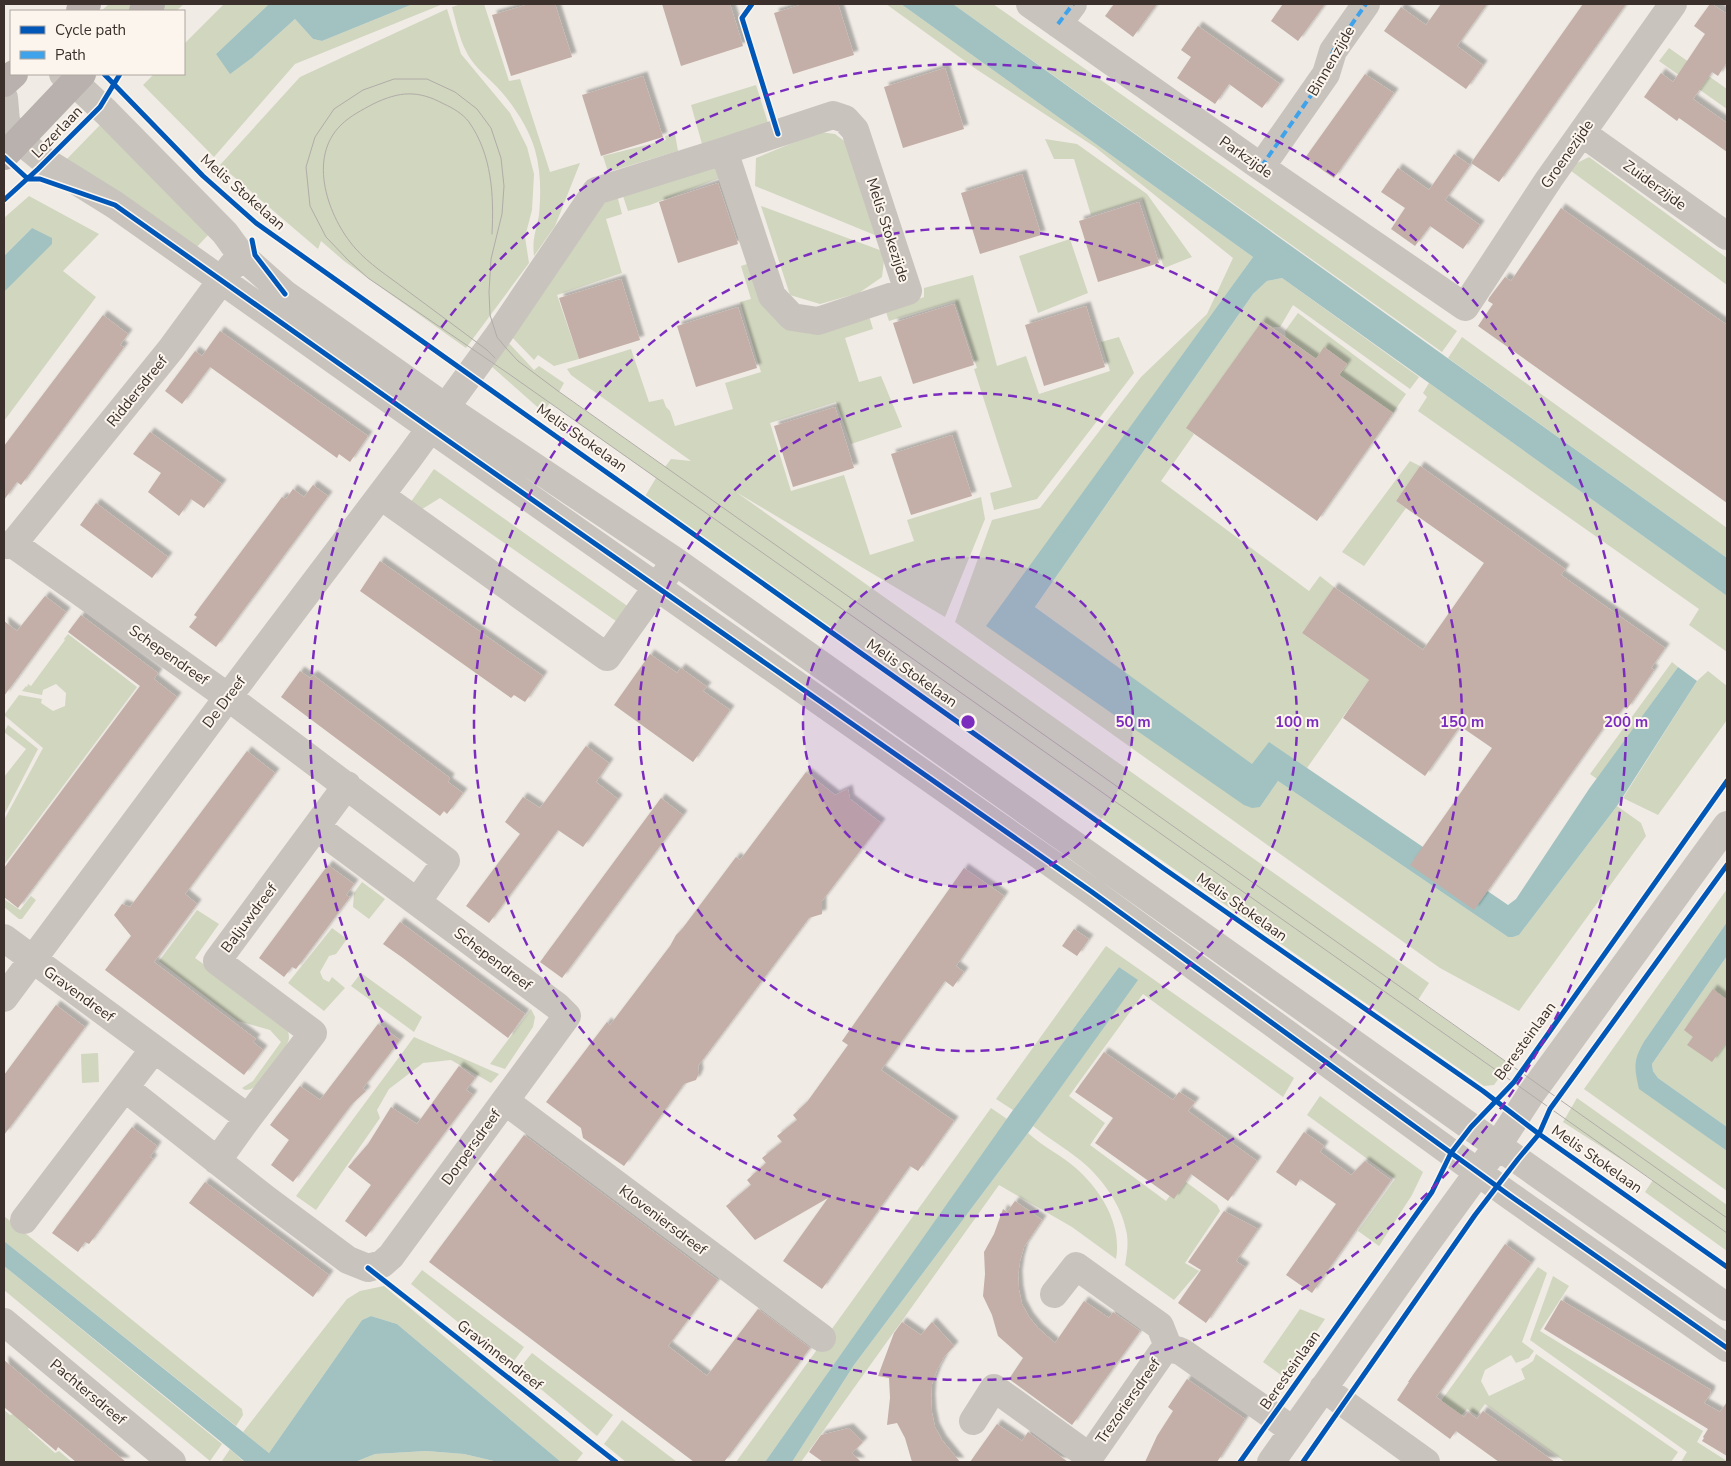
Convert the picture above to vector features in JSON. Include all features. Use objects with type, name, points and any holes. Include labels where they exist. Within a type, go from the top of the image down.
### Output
[{"type":"main road","name":"Lozerlaan","points":[[11,148],[73,76]]},
{"type":"street","name":"Parkzijde","points":[[1030,4],[1066,14],[1261,167],[1464,307]]},
{"type":"street","name":"Binnenzijde","points":[[1261,167],[1326,74],[1333,51],[1366,4]]},
{"type":"street","name":"Groenezijde","points":[[1464,307],[1549,179],[1673,4]]},
{"type":"street","points":[[73,76],[225,233],[241,255],[285,294],[437,418],[657,587],[1092,892],[1478,1172],[1727,1348]]},
{"type":"street","points":[[4,98],[11,148],[46,162],[115,205],[222,281],[437,418],[675,561],[1727,1307]]},
{"type":"street","name":"Melis Stokezijde","points":[[437,418],[497,337],[596,191],[724,152],[833,115],[844,119],[855,130],[908,291],[818,321],[792,317],[772,296],[724,152]]},
{"type":"street","name":"Zuiderzijde","points":[[1582,133],[1727,236]]},
{"type":"street","name":"Riddersdreef","points":[[8,545],[171,349],[241,255]]},
{"type":"street","name":"De Dreef","points":[[4,998],[228,697],[381,496],[437,418]]},
{"type":"street","points":[[381,496],[607,657],[675,561]]},
{"type":"street","name":"Schependreef","points":[[8,545],[228,697],[446,861],[417,902]]},
{"type":"street","points":[[316,827],[347,785]]},
{"type":"street","points":[[1271,1462],[1498,1145],[1531,1094],[1727,825]]},
{"type":"street","name":"Schependreef","points":[[316,827],[567,1016]]},
{"type":"street","name":"Baljuwdreef","points":[[248,1118],[313,1032],[216,961],[316,827]]},
{"type":"street","name":"Gravendreef","points":[[4,938],[248,1118]]},
{"type":"street","name":"Dorpersdreef","points":[[217,1160],[348,1260],[368,1268],[382,1264],[391,1256],[567,1016]]},
{"type":"street","points":[[24,1220],[154,1049]]},
{"type":"street","points":[[124,1088],[217,1160],[248,1118]]},
{"type":"street","name":"Kloveniersdreef","points":[[505,1100],[822,1338]]},
{"type":"street","name":"Trezoriersdreef","points":[[1054,1294],[1076,1266],[1160,1326],[1169,1349]]},
{"type":"street","name":"Pachtersdreef","points":[[4,1322],[172,1462]]},
{"type":"street","name":"Trezoriersdreef","points":[[973,1421],[994,1388],[1088,1459],[1161,1354],[1169,1349],[1175,1349],[1182,1352],[1293,1431]]},
{"type":"street","points":[[1323,1388],[1426,1462]]},
{"type":"green space","points":[[109,4],[137,4],[130,10],[102,10]]},
{"type":"green space","points":[[166,4],[184,4],[177,10],[159,10]]},
{"type":"green space","points":[[224,4],[269,4],[216,54],[253,57],[295,19],[313,39],[322,41],[413,4],[443,4],[295,64],[214,157],[143,85],[153,75],[185,75],[185,43]]},
{"type":"green space","points":[[461,4],[484,4],[509,81],[520,79],[550,172],[580,163],[555,226],[534,256],[540,191],[535,150],[524,123],[512,105],[468,56],[452,7]]},
{"type":"green space","points":[[886,4],[901,4],[1253,257],[987,626],[1260,807],[1278,781],[1508,937],[1519,935],[1617,806],[1641,823],[1646,836],[1519,1011],[1440,968],[955,622],[992,520],[1040,508],[1141,377],[1207,314],[1233,258],[1095,147],[976,69]]},
{"type":"green space","points":[[953,4],[993,4],[1457,331],[1442,352]]},
{"type":"green space","points":[[447,9],[461,54],[510,113],[527,147],[534,174],[532,210],[525,237],[529,263],[466,348],[344,261],[321,241],[318,249],[220,165],[300,77]]},
{"type":"green space","points":[[1669,48],[1727,89],[1727,109],[1659,61]]},
{"type":"green space","points":[[756,85],[768,123],[702,144],[691,105]]},
{"type":"green space","points":[[101,124],[210,233],[191,253],[64,162]]},
{"type":"green space","points":[[819,132],[835,134],[847,143],[882,238],[755,186],[756,158]]},
{"type":"green space","points":[[675,134],[678,151],[608,172],[603,156],[666,140],[665,136]]},
{"type":"green space","points":[[1045,139],[1077,144],[1147,194],[1192,257],[1164,268],[1142,199],[1091,215],[1074,159],[1054,159]]},
{"type":"green space","points":[[1589,157],[1727,258],[1727,285],[1567,168]]},
{"type":"green space","points":[[721,167],[722,177],[650,205],[628,211],[622,193],[694,171]]},
{"type":"green space","points":[[617,195],[622,214],[606,219],[622,273],[557,295],[579,359],[554,366],[538,355],[534,360],[508,333],[598,207]]},
{"type":"green space","points":[[29,196],[99,234],[63,271],[96,297],[4,421],[4,292],[13,282],[32,228],[4,256],[4,218]]},
{"type":"green space","points":[[761,206],[885,252],[882,277],[859,293],[820,304],[790,295]]},
{"type":"green space","points":[[1070,239],[1088,293],[1038,313],[1019,256]]},
{"type":"green space","points":[[753,262],[780,324],[811,334],[869,316],[873,329],[845,338],[859,382],[881,376],[902,427],[851,444],[836,402],[770,423],[791,491],[844,475],[870,555],[914,541],[907,520],[981,497],[985,519],[945,617],[736,492],[1429,983],[1418,1000],[1509,1064],[1494,1085],[1484,1086],[644,498],[656,478],[550,403],[543,412],[491,366],[505,339],[534,370],[539,366],[564,383],[559,392],[665,467],[671,459],[691,461],[571,375],[567,369],[631,349],[649,402],[663,399],[670,411],[675,426],[733,409],[725,383],[761,372],[740,302],[751,299],[741,266]]},
{"type":"green space","points":[[973,275],[997,366],[1026,356],[1039,394],[1110,371],[1101,342],[1119,337],[1134,373],[1037,499],[994,510],[990,493],[1012,487],[974,369],[977,368],[955,301],[889,321],[886,312],[924,297],[924,288]]},
{"type":"green space","points":[[1282,278],[1419,377],[1410,389],[1293,305],[1280,327],[1273,327],[1262,321],[1187,428],[1194,434],[1161,481],[1309,591],[1320,576],[1334,587],[1302,633],[1369,680],[1307,768],[1269,743],[1252,765],[1035,607],[1253,294],[1267,281]]},
{"type":"green space","points":[[1298,313],[1406,394],[1393,413],[1339,375],[1347,364],[1325,348],[1316,359],[1286,337],[1285,331]]},
{"type":"green space","points":[[1462,337],[1727,528],[1727,558],[1448,358]]},
{"type":"green space","points":[[1429,383],[1727,596],[1727,652],[1689,625],[1699,609],[1418,411],[1427,397],[1423,393]]},
{"type":"green space","points":[[1410,461],[1420,466],[1396,501],[1406,508],[1364,566],[1342,552]]},
{"type":"green space","points":[[434,469],[633,610],[623,626],[440,498],[419,511],[408,506]]},
{"type":"green space","points":[[68,634],[137,687],[4,865],[4,820],[43,748],[4,715],[19,695],[42,699],[41,703],[53,711],[65,706],[66,693],[56,684],[43,690],[42,695],[22,691],[28,684],[31,686]]},
{"type":"green space","points":[[1672,662],[1678,667],[1597,779],[1590,774]]},
{"type":"green space","points":[[1708,671],[1727,686],[1727,720],[1658,815],[1623,798],[1697,681]]},
{"type":"green space","points":[[8,725],[38,749],[4,815],[4,777],[26,749],[4,732]]},
{"type":"green space","points":[[362,882],[385,899],[369,919],[353,907],[354,893]]},
{"type":"green space","points":[[1727,889],[1727,922],[1645,1040],[1640,1089],[1727,1151],[1727,1191],[1584,1089]]},
{"type":"green space","points":[[31,896],[36,900],[22,919],[19,919],[4,907],[4,899],[20,910]]},
{"type":"green space","points":[[197,910],[219,924],[195,958],[285,1023],[288,1030],[288,1043],[280,1056],[260,1083],[249,1090],[242,1088],[253,1081],[281,1042],[270,1030],[238,1021],[159,961]]},
{"type":"green space","points":[[332,928],[347,939],[336,954],[329,956],[320,972],[323,979],[329,982],[332,977],[345,988],[324,1011],[288,983]]},
{"type":"green space","points":[[1106,946],[1294,1078],[1283,1097],[1143,994],[1069,1096],[1105,1123],[1090,1145],[1166,1201],[1182,1179],[1217,1205],[1220,1211],[1185,1263],[1199,1271],[1174,1300],[1125,1265],[1127,1239],[1120,1210],[1095,1174],[1080,1160],[1033,1126],[1137,980],[1119,967],[1013,1110],[996,1099]]},
{"type":"green space","points":[[1727,956],[1727,1127],[1658,1078],[1653,1071],[1652,1064]]},
{"type":"green space","points":[[361,973],[422,1017],[414,1032],[351,986]]},
{"type":"green space","points":[[531,1009],[535,1017],[533,1027],[505,1069],[490,1064]]},
{"type":"green space","points":[[414,1037],[499,1074],[491,1083],[451,1060],[423,1063],[389,1089],[377,1110],[380,1118],[316,1210],[296,1196]]},
{"type":"green space","points":[[98,1053],[99,1082],[82,1083],[81,1054]]},
{"type":"green space","points":[[1320,1096],[1423,1172],[1412,1195],[1379,1246],[1358,1231],[1395,1179],[1307,1115]]},
{"type":"green space","points":[[1577,1098],[1727,1205],[1727,1251],[1645,1192],[1653,1180],[1563,1122]]},
{"type":"green space","points":[[991,1108],[1007,1119],[765,1462],[736,1462]]},
{"type":"green space","points":[[1028,1133],[1072,1165],[1095,1188],[1113,1222],[1117,1246],[1116,1259],[1072,1227],[999,1185],[801,1462],[792,1462],[854,1365]]},
{"type":"green space","points":[[4,1216],[242,1409],[243,1415],[236,1426],[4,1241]]},
{"type":"green space","points":[[4,1266],[222,1444],[210,1461],[4,1290]]},
{"type":"green space","points":[[1538,1267],[1547,1273],[1522,1342],[1534,1351],[1529,1358],[1516,1363],[1511,1355],[1485,1370],[1481,1381],[1489,1396],[1525,1379],[1521,1369],[1533,1361],[1536,1354],[1678,1452],[1671,1462],[1565,1462],[1485,1404],[1477,1415],[1467,1409],[1461,1416],[1441,1401]]},
{"type":"green space","points":[[422,1270],[524,1347],[511,1365],[411,1284]]},
{"type":"green space","points":[[1553,1276],[1569,1286],[1540,1331],[1703,1431],[1697,1442],[1727,1462],[1681,1462],[1687,1452],[1530,1340]]},
{"type":"green space","points":[[384,1286],[583,1453],[576,1462],[561,1462],[397,1324],[371,1316],[362,1320],[269,1453],[243,1432],[347,1299],[360,1291]]},
{"type":"green space","points":[[1300,1309],[1325,1319],[1285,1378],[1263,1362]]},
{"type":"green space","points":[[532,1353],[613,1415],[597,1436],[518,1370]]},
{"type":"green space","points":[[4,1410],[10,1415],[14,1414],[30,1426],[28,1429],[55,1453],[59,1451],[72,1462],[7,1462],[4,1460]]},
{"type":"green space","points":[[622,1420],[677,1462],[626,1462],[604,1444]]},
{"type":"green space","points":[[230,1449],[244,1462],[222,1461]]},
{"type":"green space","points":[[426,1451],[464,1454],[498,1462],[355,1462],[375,1454]]},
{"type":"water","points":[[269,4],[413,4],[322,41],[313,39],[295,19],[253,57],[230,74],[216,54]]},
{"type":"water","points":[[901,4],[953,4],[1727,558],[1727,596],[1282,278],[1267,281],[1253,294],[1035,607],[1252,764],[1269,742],[1508,905],[1516,899],[1589,789],[1678,667],[1697,681],[1617,806],[1519,935],[1508,937],[1278,781],[1260,807],[1252,808],[1244,805],[986,626],[1253,257]]},
{"type":"water","points":[[32,228],[52,238],[52,244],[4,292],[4,256]]},
{"type":"water","points":[[1727,922],[1727,956],[1652,1064],[1653,1071],[1658,1078],[1727,1127],[1727,1151],[1639,1089],[1636,1064],[1638,1053],[1645,1040]]},
{"type":"water","points":[[1119,967],[1138,980],[1031,1129],[854,1365],[792,1462],[765,1462],[1013,1110]]},
{"type":"water","points":[[4,1241],[269,1453],[362,1320],[371,1316],[397,1324],[561,1462],[498,1462],[464,1454],[426,1451],[375,1454],[355,1462],[245,1462],[4,1266]]},
{"type":"building","points":[[529,4],[555,4],[572,57],[511,76],[492,15]]},
{"type":"building","points":[[662,4],[730,4],[743,46],[681,66]]},
{"type":"building","points":[[803,4],[838,4],[854,55],[793,74],[774,13]]},
{"type":"building","points":[[1114,4],[1157,4],[1133,37],[1105,16]]},
{"type":"building","points":[[1283,4],[1325,4],[1298,41],[1271,21]]},
{"type":"building","points":[[1441,4],[1487,4],[1457,46],[1483,65],[1466,89],[1384,31],[1401,7],[1426,25]]},
{"type":"building","points":[[1583,4],[1626,4],[1499,182],[1471,163]]},
{"type":"building","points":[[1710,4],[1727,14],[1727,62],[1718,76],[1712,72],[1693,99],[1727,123],[1727,152],[1679,118],[1677,121],[1644,97],[1661,73],[1673,82],[1705,34],[1694,26]]},
{"type":"building","points":[[1198,26],[1280,84],[1262,108],[1229,84],[1215,104],[1177,78],[1191,57],[1181,50]]},
{"type":"building","points":[[945,68],[964,129],[903,148],[884,87]]},
{"type":"building","points":[[1365,74],[1394,93],[1334,178],[1305,158]]},
{"type":"building","points":[[643,76],[663,137],[601,156],[582,95]]},
{"type":"building","points":[[1454,154],[1470,165],[1445,200],[1480,225],[1463,249],[1430,226],[1415,246],[1391,229],[1405,208],[1381,192],[1398,168],[1429,190]]},
{"type":"building","points":[[1022,174],[1041,235],[980,254],[961,193]]},
{"type":"building","points":[[718,183],[738,244],[678,263],[659,202]]},
{"type":"building","points":[[1139,202],[1159,263],[1098,282],[1079,221]]},
{"type":"building","points":[[1561,208],[1727,325],[1727,503],[1478,326],[1493,304],[1488,301],[1489,298],[1505,277],[1511,281]]},
{"type":"building","points":[[621,279],[640,340],[579,359],[559,298]]},
{"type":"building","points":[[954,304],[974,365],[913,384],[893,323]]},
{"type":"building","points":[[1086,306],[1105,367],[1044,386],[1025,325]]},
{"type":"building","points":[[738,307],[757,368],[696,387],[677,326]]},
{"type":"building","points":[[103,315],[128,334],[120,345],[124,347],[21,485],[17,482],[4,500],[4,446]]},
{"type":"building","points":[[1262,321],[1316,359],[1324,347],[1347,364],[1339,375],[1393,413],[1317,521],[1186,428]]},
{"type":"building","points":[[220,331],[368,436],[350,462],[339,454],[337,458],[210,367],[182,404],[165,391],[195,351],[202,356]]},
{"type":"building","points":[[835,407],[854,468],[793,487],[774,426]]},
{"type":"building","points":[[150,432],[222,484],[204,508],[191,499],[179,516],[148,492],[161,473],[133,454]]},
{"type":"building","points":[[952,435],[972,496],[911,515],[891,454]]},
{"type":"building","points":[[1420,466],[1565,569],[1561,575],[1665,648],[1651,668],[1654,670],[1627,709],[1624,707],[1609,727],[1606,724],[1474,910],[1410,865],[1492,748],[1460,726],[1425,776],[1343,718],[1369,680],[1302,633],[1334,587],[1423,650],[1484,563],[1396,501]]},
{"type":"building","points":[[313,485],[328,496],[216,647],[189,627],[197,617],[194,615],[282,497],[286,499],[293,489],[304,497]]},
{"type":"building","points":[[96,503],[168,557],[152,578],[80,525]]},
{"type":"building","points":[[380,561],[543,676],[525,702],[514,695],[511,698],[360,591]]},
{"type":"building","points":[[45,596],[66,612],[4,696],[4,621],[17,631]]},
{"type":"building","points":[[81,615],[158,673],[154,679],[177,697],[18,908],[4,897],[4,868],[140,686],[68,632]]},
{"type":"building","points":[[650,654],[677,673],[681,668],[707,687],[703,691],[730,710],[693,762],[614,705]]},
{"type":"building","points":[[300,671],[310,678],[313,675],[450,778],[448,782],[463,793],[447,814],[444,811],[440,816],[281,697]]},
{"type":"building","points":[[586,746],[609,763],[596,782],[618,799],[583,847],[558,830],[489,923],[466,906],[520,834],[505,822],[523,797],[540,808]]},
{"type":"building","points":[[247,751],[275,773],[185,894],[197,904],[154,962],[256,1039],[253,1042],[263,1050],[244,1075],[105,970],[131,936],[114,915],[122,904],[130,907]]},
{"type":"building","points":[[806,772],[835,795],[848,789],[850,799],[881,823],[822,901],[822,914],[809,918],[698,1066],[699,1073],[696,1080],[684,1084],[624,1166],[583,1138],[581,1128],[546,1102],[607,1022],[610,1025],[736,857],[740,860]]},
{"type":"building","points":[[661,798],[683,815],[562,978],[540,962]]},
{"type":"building","points":[[328,865],[354,884],[346,895],[350,897],[296,969],[292,967],[284,977],[259,958]]},
{"type":"building","points":[[964,868],[1004,896],[956,966],[964,972],[953,987],[945,981],[881,1070],[954,1121],[918,1171],[910,1166],[822,1289],[783,1261],[828,1198],[755,1240],[726,1206],[751,1185],[747,1180],[766,1163],[762,1158],[782,1142],[777,1136],[797,1120],[793,1115],[807,1102],[848,1045],[842,1041]]},
{"type":"building","points":[[400,922],[525,1014],[508,1038],[383,944]]},
{"type":"building","points":[[1074,929],[1089,939],[1077,956],[1062,946]]},
{"type":"building","points":[[1713,989],[1727,1000],[1727,1041],[1712,1062],[1687,1045],[1693,1037],[1684,1030]]},
{"type":"building","points":[[56,1005],[85,1027],[4,1135],[4,1075]]},
{"type":"building","points":[[378,1024],[400,1040],[363,1088],[366,1091],[351,1105],[293,1182],[271,1165],[289,1140],[270,1125],[300,1086],[320,1100]]},
{"type":"building","points":[[1104,1052],[1173,1100],[1179,1092],[1195,1102],[1188,1111],[1257,1161],[1228,1201],[1191,1174],[1174,1199],[1095,1143],[1113,1118],[1075,1092]]},
{"type":"building","points":[[459,1066],[475,1078],[466,1090],[473,1095],[366,1237],[345,1221],[371,1185],[348,1167],[368,1144],[391,1107],[417,1124]]},
{"type":"building","points":[[132,1127],[157,1146],[150,1157],[153,1159],[89,1244],[85,1242],[78,1252],[52,1233]]},
{"type":"building","points":[[1304,1132],[1324,1146],[1320,1152],[1351,1175],[1365,1161],[1391,1180],[1312,1293],[1286,1275],[1336,1204],[1300,1179],[1296,1186],[1276,1172]]},
{"type":"building","points":[[524,1135],[718,1280],[668,1346],[707,1376],[758,1309],[810,1348],[724,1462],[694,1462],[429,1262]]},
{"type":"building","points":[[205,1182],[329,1275],[313,1297],[189,1203]]},
{"type":"building","points":[[1015,1201],[1042,1220],[1024,1247],[1018,1275],[1022,1304],[1038,1328],[1055,1343],[1084,1301],[1109,1318],[1113,1312],[1140,1331],[1072,1425],[1009,1379],[1023,1358],[998,1336],[992,1315],[983,1296],[984,1252],[994,1234],[1003,1209],[1007,1212]]},
{"type":"building","points":[[1224,1211],[1258,1229],[1236,1261],[1245,1267],[1206,1323],[1178,1303],[1201,1270],[1188,1262]]},
{"type":"building","points":[[1505,1244],[1531,1263],[1436,1397],[1464,1417],[1468,1412],[1477,1419],[1483,1411],[1555,1462],[1499,1462],[1456,1431],[1450,1439],[1397,1400]]},
{"type":"building","points":[[1561,1300],[1711,1390],[1704,1403],[1720,1412],[1727,1402],[1727,1456],[1702,1441],[1708,1429],[1544,1329]]},
{"type":"building","points":[[902,1322],[921,1335],[932,1322],[954,1346],[944,1357],[937,1370],[932,1384],[931,1398],[935,1427],[942,1440],[960,1462],[912,1462],[905,1438],[897,1423],[887,1425],[890,1398],[889,1378],[878,1376],[894,1333]]},
{"type":"building","points":[[4,1360],[126,1462],[76,1462],[58,1447],[56,1451],[4,1407]]},
{"type":"building","points":[[1187,1379],[1245,1419],[1217,1462],[1145,1462],[1157,1436],[1173,1411],[1168,1407]]},
{"type":"building","points":[[997,1424],[1022,1441],[1028,1432],[1068,1462],[970,1462]]},
{"type":"building","points":[[849,1428],[863,1442],[852,1453],[861,1462],[823,1462],[809,1452],[821,1435]]},
{"type":"tram line","points":[[1727,1218],[518,361],[497,337],[490,315],[491,259],[502,214],[504,186],[501,158],[491,128],[477,109],[455,92],[427,79],[394,79],[363,90],[334,109],[315,137],[306,167],[310,206],[326,237],[368,278],[509,374],[1727,1233]]},
{"type":"tram line","points":[[492,234],[492,190],[483,148],[469,122],[454,109],[426,96],[417,94],[400,95],[373,104],[352,116],[341,125],[331,138],[325,154],[323,170],[325,187],[330,204],[345,235],[360,254],[372,265],[487,350],[495,358]]},
{"type":"marked path","points":[[1058,24],[1073,4]]},
{"type":"marked path","points":[[1261,167],[1326,74],[1333,51],[1366,4]]},
{"type":"cycle path","points":[[752,4],[742,18],[778,134]]},
{"type":"cycle path","name":"Melis Stokelaan","points":[[105,75],[203,176],[256,223],[1163,868],[1483,1091],[1539,1134],[1727,1267]]},
{"type":"cycle path","points":[[4,200],[100,107],[119,75]]},
{"type":"cycle path","points":[[4,157],[28,179],[40,179],[115,205],[1092,892],[1509,1195],[1727,1348]]},
{"type":"cycle path","points":[[252,240],[255,255],[285,294]]},
{"type":"cycle path","name":"Beresteinlaan","points":[[1240,1462],[1432,1192],[1451,1153],[1471,1127],[1514,1082],[1727,781]]},
{"type":"cycle path","name":"Melis Stokelaan","points":[[1303,1462],[1475,1215],[1539,1134],[1550,1109],[1727,865]]},
{"type":"cycle path","name":"Gravinnendreef","points":[[368,1268],[616,1462]]}]
